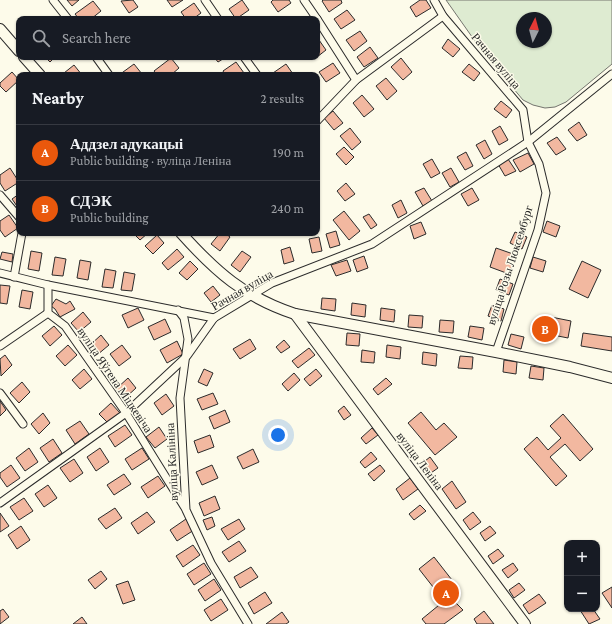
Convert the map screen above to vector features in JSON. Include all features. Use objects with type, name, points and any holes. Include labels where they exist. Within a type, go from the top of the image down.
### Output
[{"type":"street","points":[[53,0],[66,16]]},
{"type":"street","points":[[205,0],[216,16]]},
{"type":"street","points":[[304,0],[315,16]]},
{"type":"street","name":"Рачная вуліца","points":[[434,0],[443,16],[523,110],[528,142]]},
{"type":"street","points":[[320,118],[356,80],[443,16]]},
{"type":"street","points":[[320,24],[356,80]]},
{"type":"street","points":[[0,29],[16,48]]},
{"type":"street","points":[[27,60],[37,72]]},
{"type":"street","points":[[98,60],[107,72]]},
{"type":"street","points":[[246,60],[255,72]]},
{"type":"street","name":"Рачная вуліца","points":[[0,502],[126,413],[187,356],[214,318],[272,283],[372,244],[528,142],[612,74]]},
{"type":"street","name":"вуліца Розы Люксембург","points":[[496,352],[538,230],[546,193],[538,164],[528,142]]},
{"type":"street","points":[[0,195],[16,214]]},
{"type":"street","points":[[14,277],[21,236]]},
{"type":"street","points":[[185,236],[228,280],[252,296],[272,306],[294,314],[496,352],[570,367],[612,378]]},
{"type":"street","points":[[0,273],[48,285],[214,318]]},
{"type":"street","points":[[0,346],[48,313],[48,285]]},
{"type":"street","name":"вуліца Калініна","points":[[178,310],[184,318],[188,339],[187,356],[180,398],[186,510],[211,563],[248,624]]},
{"type":"street","name":"вуліца Яўгена Міцкевіча","points":[[48,313],[65,326],[126,413],[186,510]]},
{"type":"street","name":"вуліца Леніна","points":[[294,314],[525,624]]},
{"type":"street","points":[[0,394],[23,424]]},
{"type":"green space","points":[[446,0],[612,0],[612,64],[566,102],[555,107],[545,108],[533,105],[523,100],[482,51]]},
{"type":"building","points":[[67,0],[79,0],[72,6]]},
{"type":"building","points":[[133,0],[138,7],[129,13],[121,1]]},
{"type":"building","points":[[167,0],[183,0],[172,7]]},
{"type":"building","points":[[242,0],[249,10],[240,16],[234,16],[229,9]]},
{"type":"building","points":[[273,0],[289,0],[291,3],[278,12],[271,2]]},
{"type":"building","points":[[341,0],[342,3],[329,12],[322,1]]},
{"type":"building","points":[[420,0],[426,0],[431,8],[416,17],[410,7]]},
{"type":"building","points":[[93,1],[101,11],[95,16],[77,16],[75,14]]},
{"type":"building","points":[[194,3],[201,13],[197,16],[184,16],[181,12]]},
{"type":"building","points":[[347,10],[355,20],[341,29],[334,19]]},
{"type":"building","points":[[360,31],[367,41],[354,51],[346,40]]},
{"type":"building","points":[[448,39],[460,49],[453,57],[442,48]]},
{"type":"building","points":[[320,41],[326,50],[320,55]]},
{"type":"building","points":[[370,47],[378,58],[364,67],[357,57]]},
{"type":"building","points":[[401,58],[412,72],[403,80],[391,67]]},
{"type":"building","points":[[168,60],[173,60],[179,68],[174,72],[154,71]]},
{"type":"building","points":[[236,62],[243,72],[224,72]]},
{"type":"building","points":[[333,63],[340,73],[326,82],[319,72]]},
{"type":"building","points":[[134,64],[140,72],[123,72]]},
{"type":"building","points":[[286,64],[292,72],[274,72]]},
{"type":"building","points":[[469,64],[480,73],[474,81],[462,72]]},
{"type":"building","points":[[74,65],[80,72],[65,72]]},
{"type":"building","points":[[12,72],[16,77],[16,83],[6,92],[0,86],[0,83]]},
{"type":"building","points":[[386,78],[397,91],[387,100],[376,86]]},
{"type":"building","points":[[362,95],[374,109],[364,117],[353,103]]},
{"type":"building","points":[[501,101],[512,110],[506,118],[494,109]]},
{"type":"building","points":[[333,111],[343,123],[334,130],[324,118]]},
{"type":"building","points":[[579,122],[587,135],[577,141],[568,130]]},
{"type":"building","points":[[500,126],[508,140],[499,145],[492,131]]},
{"type":"building","points":[[350,128],[361,142],[352,150],[340,136]]},
{"type":"building","points":[[557,137],[566,149],[556,155],[547,143]]},
{"type":"building","points":[[485,140],[492,154],[484,159],[476,145]]},
{"type":"building","points":[[344,147],[354,157],[346,165],[336,154]]},
{"type":"building","points":[[466,152],[473,166],[465,170],[457,157]]},
{"type":"building","points":[[528,153],[534,164],[520,172],[513,160]]},
{"type":"building","points":[[432,159],[440,173],[431,178],[423,164]]},
{"type":"building","points":[[508,159],[516,171],[505,176],[498,164]]},
{"type":"building","points":[[10,168],[16,177],[16,184],[5,191],[0,183],[0,175]]},
{"type":"building","points":[[451,168],[459,182],[450,187],[442,173]]},
{"type":"building","points":[[346,183],[355,194],[345,201],[337,191]]},
{"type":"building","points":[[424,188],[432,201],[423,206],[415,192]]},
{"type":"building","points":[[472,188],[479,200],[468,206],[461,194]]},
{"type":"building","points":[[16,196],[16,205],[12,199]]},
{"type":"building","points":[[401,200],[407,213],[398,218],[392,205]]},
{"type":"building","points":[[344,211],[360,231],[349,240],[333,220]]},
{"type":"building","points":[[369,214],[377,225],[371,229],[363,217]]},
{"type":"building","points":[[9,215],[16,225],[16,229],[5,237],[0,230],[0,221]]},
{"type":"building","points":[[547,221],[560,226],[556,237],[543,232]]},
{"type":"building","points":[[421,222],[426,234],[414,239],[410,226]]},
{"type":"building","points":[[336,231],[340,245],[330,248],[326,234]]},
{"type":"building","points":[[515,232],[527,237],[522,249],[510,243]]},
{"type":"building","points":[[136,236],[145,236],[140,240]]},
{"type":"building","points":[[156,236],[158,236],[164,243],[153,254],[145,246]]},
{"type":"building","points":[[218,236],[230,237],[220,251],[211,244]]},
{"type":"building","points":[[319,237],[322,251],[312,253],[309,239]]},
{"type":"building","points":[[290,247],[294,261],[284,264],[281,250]]},
{"type":"building","points":[[496,248],[516,255],[509,274],[490,267]]},
{"type":"building","points":[[177,249],[184,257],[168,270],[162,263]]},
{"type":"building","points":[[31,251],[42,253],[39,271],[28,269]]},
{"type":"building","points":[[242,251],[251,257],[240,272],[231,265]]},
{"type":"building","points":[[2,252],[13,254],[12,262],[0,259]]},
{"type":"building","points":[[364,256],[368,268],[357,272],[353,260]]},
{"type":"building","points":[[55,257],[66,259],[63,276],[52,275]]},
{"type":"building","points":[[533,257],[546,261],[543,272],[530,268]]},
{"type":"building","points":[[80,260],[91,262],[88,280],[77,278]]},
{"type":"building","points":[[347,260],[351,271],[336,276],[331,265]]},
{"type":"building","points":[[190,261],[198,269],[187,280],[179,273]]},
{"type":"building","points":[[582,261],[601,270],[588,298],[569,289]]},
{"type":"building","points":[[105,269],[116,271],[113,288],[102,287]]},
{"type":"building","points":[[124,272],[135,274],[132,291],[121,290]]},
{"type":"building","points":[[500,279],[513,284],[509,295],[496,290]]},
{"type":"building","points":[[0,285],[10,286],[7,304],[0,303]]},
{"type":"building","points":[[213,286],[220,295],[211,302],[204,293]]},
{"type":"building","points":[[22,290],[33,292],[30,309],[19,307]]},
{"type":"building","points":[[322,298],[336,299],[335,311],[321,309]]},
{"type":"building","points":[[56,299],[66,304],[70,301],[75,309],[60,317],[51,306]]},
{"type":"building","points":[[352,303],[366,305],[365,317],[351,315]]},
{"type":"building","points":[[492,305],[504,309],[501,321],[488,316]]},
{"type":"building","points":[[138,308],[144,320],[128,328],[122,315]]},
{"type":"building","points":[[381,308],[395,310],[394,322],[380,320]]},
{"type":"building","points":[[83,312],[91,322],[79,332],[71,323]]},
{"type":"building","points":[[409,315],[423,316],[422,328],[408,327]]},
{"type":"building","points":[[546,316],[571,321],[568,338],[543,333]]},
{"type":"building","points":[[165,319],[171,332],[154,340],[148,327]]},
{"type":"building","points":[[440,320],[454,321],[453,333],[439,332]]},
{"type":"building","points":[[54,326],[62,335],[50,346],[42,336]]},
{"type":"building","points":[[470,326],[484,328],[482,340],[468,337]]},
{"type":"building","points":[[347,333],[360,334],[359,346],[346,345]]},
{"type":"building","points":[[583,333],[612,337],[612,351],[581,346]]},
{"type":"building","points":[[511,334],[524,337],[521,349],[508,345]]},
{"type":"building","points":[[101,335],[109,345],[97,355],[89,346]]},
{"type":"building","points":[[250,339],[256,349],[240,359],[233,349]]},
{"type":"building","points":[[284,340],[290,347],[281,353],[276,347]]},
{"type":"building","points":[[177,341],[183,354],[167,363],[160,350]]},
{"type":"building","points":[[68,345],[77,355],[65,366],[56,356]]},
{"type":"building","points":[[122,345],[131,357],[119,366],[110,354]]},
{"type":"building","points":[[387,345],[401,347],[400,359],[386,357]]},
{"type":"building","points":[[309,348],[315,355],[298,368],[292,361]]},
{"type":"building","points":[[362,350],[375,352],[374,363],[361,362]]},
{"type":"building","points":[[423,352],[437,354],[436,366],[422,364]]},
{"type":"building","points":[[5,355],[12,365],[1,376],[0,359]]},
{"type":"building","points":[[460,356],[473,357],[472,369],[458,368]]},
{"type":"building","points":[[504,360],[517,362],[516,374],[503,372]]},
{"type":"building","points":[[531,366],[544,368],[543,380],[529,378]]},
{"type":"building","points":[[84,369],[92,379],[80,389],[72,380]]},
{"type":"building","points":[[204,369],[213,373],[207,386],[198,382]]},
{"type":"building","points":[[316,369],[322,376],[310,386],[304,379]]},
{"type":"building","points":[[294,373],[300,380],[288,391],[282,384]]},
{"type":"building","points":[[128,378],[136,388],[124,399],[116,389]]},
{"type":"building","points":[[386,378],[392,384],[378,395],[373,389]]},
{"type":"building","points":[[22,382],[30,392],[19,403],[10,393]]},
{"type":"building","points":[[213,393],[218,404],[202,410],[197,399]]},
{"type":"building","points":[[166,394],[174,406],[162,415],[154,403]]},
{"type":"building","points":[[0,401],[6,410],[0,416]]},
{"type":"building","points":[[111,403],[120,413],[108,423],[99,414]]},
{"type":"building","points":[[344,406],[351,415],[344,420],[338,411]]},
{"type":"building","points":[[225,410],[230,422],[214,429],[209,417]]},
{"type":"building","points":[[421,412],[436,430],[444,423],[457,437],[435,455],[408,423]]},
{"type":"building","points":[[43,413],[50,423],[39,434],[31,424]]},
{"type":"building","points":[[563,414],[593,449],[580,461],[565,444],[550,457],[567,476],[556,486],[524,449],[537,437],[548,450],[561,438],[550,426]]},
{"type":"building","points":[[80,421],[89,434],[75,444],[66,430]]},
{"type":"building","points":[[125,425],[132,435],[115,447],[108,436]]},
{"type":"building","points":[[159,427],[167,439],[155,448],[146,437]]},
{"type":"building","points":[[372,428],[378,435],[366,444],[361,438]]},
{"type":"building","points":[[210,435],[214,447],[198,453],[194,441]]},
{"type":"building","points":[[53,439],[62,453],[49,462],[40,448]]},
{"type":"building","points":[[29,448],[38,462],[25,471],[16,458]]},
{"type":"building","points":[[100,448],[109,462],[96,471],[87,457]]},
{"type":"building","points":[[142,448],[149,459],[132,470],[125,459]]},
{"type":"building","points":[[253,449],[259,462],[243,469],[237,457]]},
{"type":"building","points":[[371,452],[377,459],[365,468],[360,462]]},
{"type":"building","points":[[430,457],[438,468],[428,475],[420,465]]},
{"type":"building","points":[[74,459],[83,473],[70,482],[60,468]]},
{"type":"building","points":[[11,465],[20,478],[7,487],[0,477],[0,473]]},
{"type":"building","points":[[212,465],[218,478],[202,485],[196,472]]},
{"type":"building","points":[[380,465],[385,471],[374,481],[368,474]]},
{"type":"building","points":[[124,474],[131,484],[114,495],[107,485]]},
{"type":"building","points":[[158,476],[165,486],[148,498],[141,487]]},
{"type":"building","points":[[410,478],[418,489],[403,500],[396,489]]},
{"type":"building","points":[[452,481],[466,502],[456,509],[442,489]]},
{"type":"building","points":[[48,485],[57,498],[44,507],[35,494]]},
{"type":"building","points":[[215,496],[220,509],[204,516],[199,503]]},
{"type":"building","points":[[24,498],[33,511],[19,520],[10,507]]},
{"type":"building","points":[[420,505],[426,511],[414,520],[409,514]]},
{"type":"building","points":[[115,508],[122,518],[106,529],[98,519]]},
{"type":"building","points":[[147,512],[155,522],[138,534],[131,523]]},
{"type":"building","points":[[473,512],[481,522],[470,530],[463,520]]},
{"type":"building","points":[[0,513],[9,526],[0,532]]},
{"type":"building","points":[[212,517],[215,526],[207,530],[203,520]]},
{"type":"building","points":[[186,519],[194,530],[177,541],[170,530]]},
{"type":"building","points":[[239,519],[245,529],[228,540],[221,529]]},
{"type":"building","points":[[21,526],[30,540],[17,549],[8,535]]},
{"type":"building","points":[[490,526],[496,533],[485,541],[480,533]]},
{"type":"building","points":[[239,541],[246,551],[229,562],[222,552]]},
{"type":"building","points":[[193,545],[200,555],[183,567],[176,556]]},
{"type":"building","points":[[498,549],[504,556],[493,564],[488,556]]},
{"type":"building","points":[[434,557],[459,589],[450,597],[463,610],[444,624],[426,624],[422,619],[444,601],[419,569]]},
{"type":"building","points":[[204,563],[211,574],[194,585],[187,574]]},
{"type":"building","points":[[513,563],[518,570],[508,578],[502,570]]},
{"type":"building","points":[[251,567],[258,577],[240,588],[234,577]]},
{"type":"building","points":[[101,571],[107,579],[95,589],[88,580]]},
{"type":"building","points":[[214,579],[221,590],[205,601],[198,590]]},
{"type":"building","points":[[128,581],[135,600],[123,604],[116,585]]},
{"type":"building","points":[[519,583],[525,590],[514,598],[509,590]]},
{"type":"building","points":[[612,587],[612,608],[602,593]]},
{"type":"building","points":[[265,592],[272,603],[254,614],[248,603]]},
{"type":"building","points":[[539,594],[546,603],[529,614],[523,605]]},
{"type":"building","points":[[221,599],[228,610],[211,621],[204,610]]},
{"type":"building","points":[[3,609],[9,617],[0,624],[0,611]]},
{"type":"building","points":[[484,611],[494,624],[477,624],[474,619]]},
{"type":"building","points":[[282,612],[289,622],[286,624],[266,624]]},
{"type":"building","points":[[581,612],[595,612],[600,619],[589,624]]},
{"type":"building","points":[[82,617],[87,624],[73,624]]},
{"type":"place","name":"СДЭК","points":[[545,329]]},
{"type":"place","name":"Аддзел адукацыі","points":[[446,593]]}]
